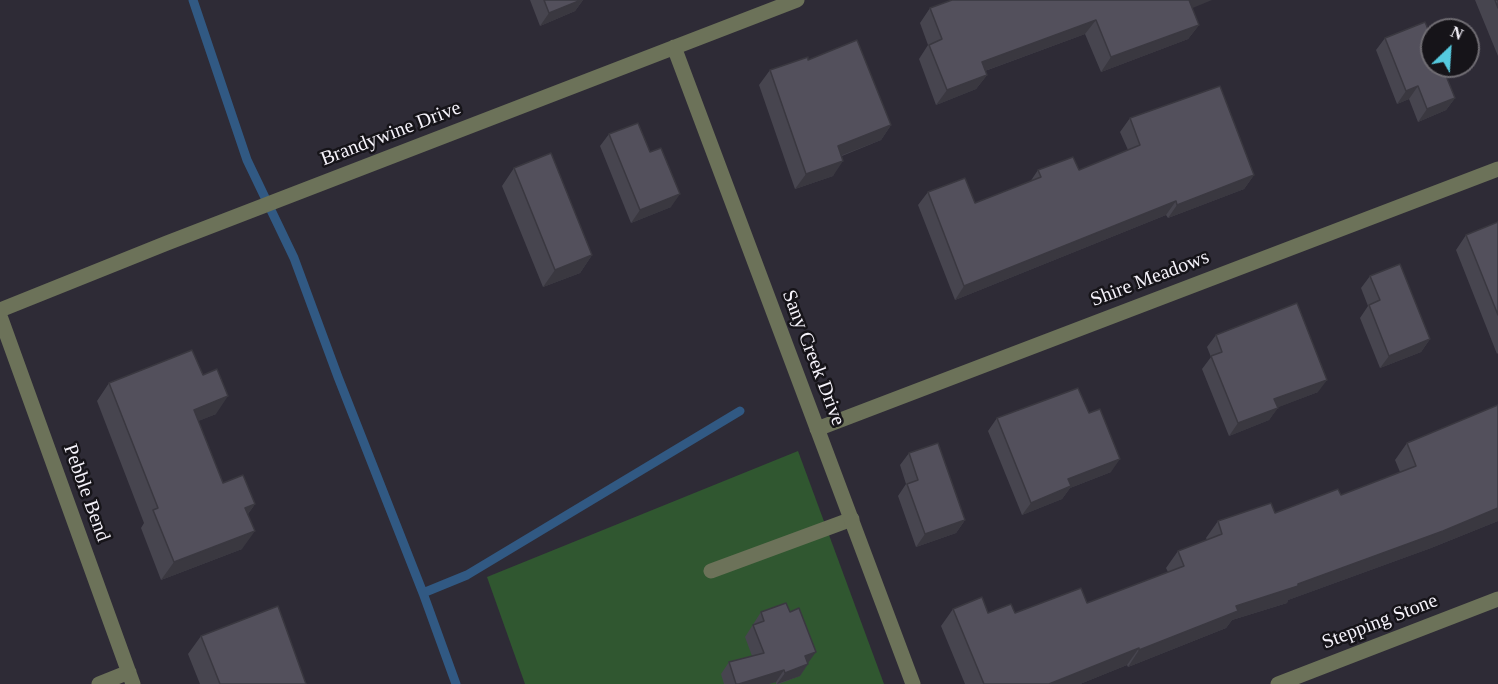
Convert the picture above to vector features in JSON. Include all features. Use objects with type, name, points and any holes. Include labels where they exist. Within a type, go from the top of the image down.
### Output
[{"type":"street","name":"Brandywine Drive","points":[[0,309],[797,0]]},
{"type":"street","name":"Sany Creek Drive","points":[[674,47],[913,684]]},
{"type":"street","name":"Shire Meadows","points":[[817,429],[1498,169]]},
{"type":"street","name":"Pebble Bend","points":[[0,316],[131,678]]},
{"type":"street","points":[[711,571],[852,519]]},
{"type":"street","name":"Stepping Stone","points":[[1278,684],[1498,599]]},
{"type":"street","points":[[99,684],[131,678]]},
{"type":"green space","points":[[798,451],[884,684],[525,684],[487,577]]},
{"type":"building","points":[[544,0],[581,0],[549,13]]},
{"type":"building","points":[[952,0],[1189,0],[1199,25],[1111,57],[1096,20],[982,62],[987,75],[947,90],[929,45],[942,39],[930,8]]},
{"type":"building","points":[[1420,24],[1420,78],[1447,78],[1455,98],[1427,109],[1418,86],[1406,91],[1385,38]]},
{"type":"building","points":[[857,40],[891,125],[838,146],[843,161],[806,174],[770,70],[808,57],[808,60]]},
{"type":"building","points":[[1220,86],[1254,175],[1177,205],[1176,201],[964,286],[928,192],[965,178],[975,203],[1041,177],[1038,170],[1073,157],[1079,170],[1140,145],[1130,118]]},
{"type":"building","points":[[638,123],[650,152],[661,148],[680,194],[640,210],[609,134]]},
{"type":"building","points":[[551,153],[592,255],[555,270],[514,168]]},
{"type":"building","points":[[1498,222],[1498,315],[1466,235]]},
{"type":"building","points":[[1400,264],[1430,339],[1389,356],[1369,305],[1380,300],[1370,276]]},
{"type":"building","points":[[1297,303],[1327,380],[1274,399],[1278,408],[1238,423],[1211,356],[1222,352],[1216,335]]},
{"type":"building","points":[[192,350],[203,375],[217,369],[228,396],[194,410],[223,483],[243,475],[255,504],[245,508],[255,531],[174,562],[153,510],[158,508],[109,383]]},
{"type":"building","points":[[1078,388],[1089,413],[1100,409],[1120,459],[1068,479],[1071,486],[1031,503],[997,418]]},
{"type":"building","points":[[1498,405],[1498,508],[1443,531],[1298,584],[1298,586],[1236,606],[1238,611],[1049,684],[984,684],[953,609],[982,597],[988,613],[1011,604],[1015,613],[1081,588],[1087,603],[1184,566],[1178,551],[1222,534],[1218,521],[1271,503],[1275,513],[1338,489],[1341,495],[1416,466],[1407,443]]},
{"type":"building","points":[[938,443],[965,520],[925,534],[907,484],[918,480],[909,453]]},
{"type":"building","points":[[786,603],[790,612],[799,608],[816,652],[805,656],[808,664],[785,673],[784,670],[736,684],[729,662],[764,653],[753,625],[764,621],[761,612]]},
{"type":"building","points":[[278,606],[306,684],[220,684],[201,636]]},
{"type":"waterway","points":[[193,0],[247,160],[294,258],[456,684]]},
{"type":"waterway","points":[[423,593],[467,575],[740,411]]}]
